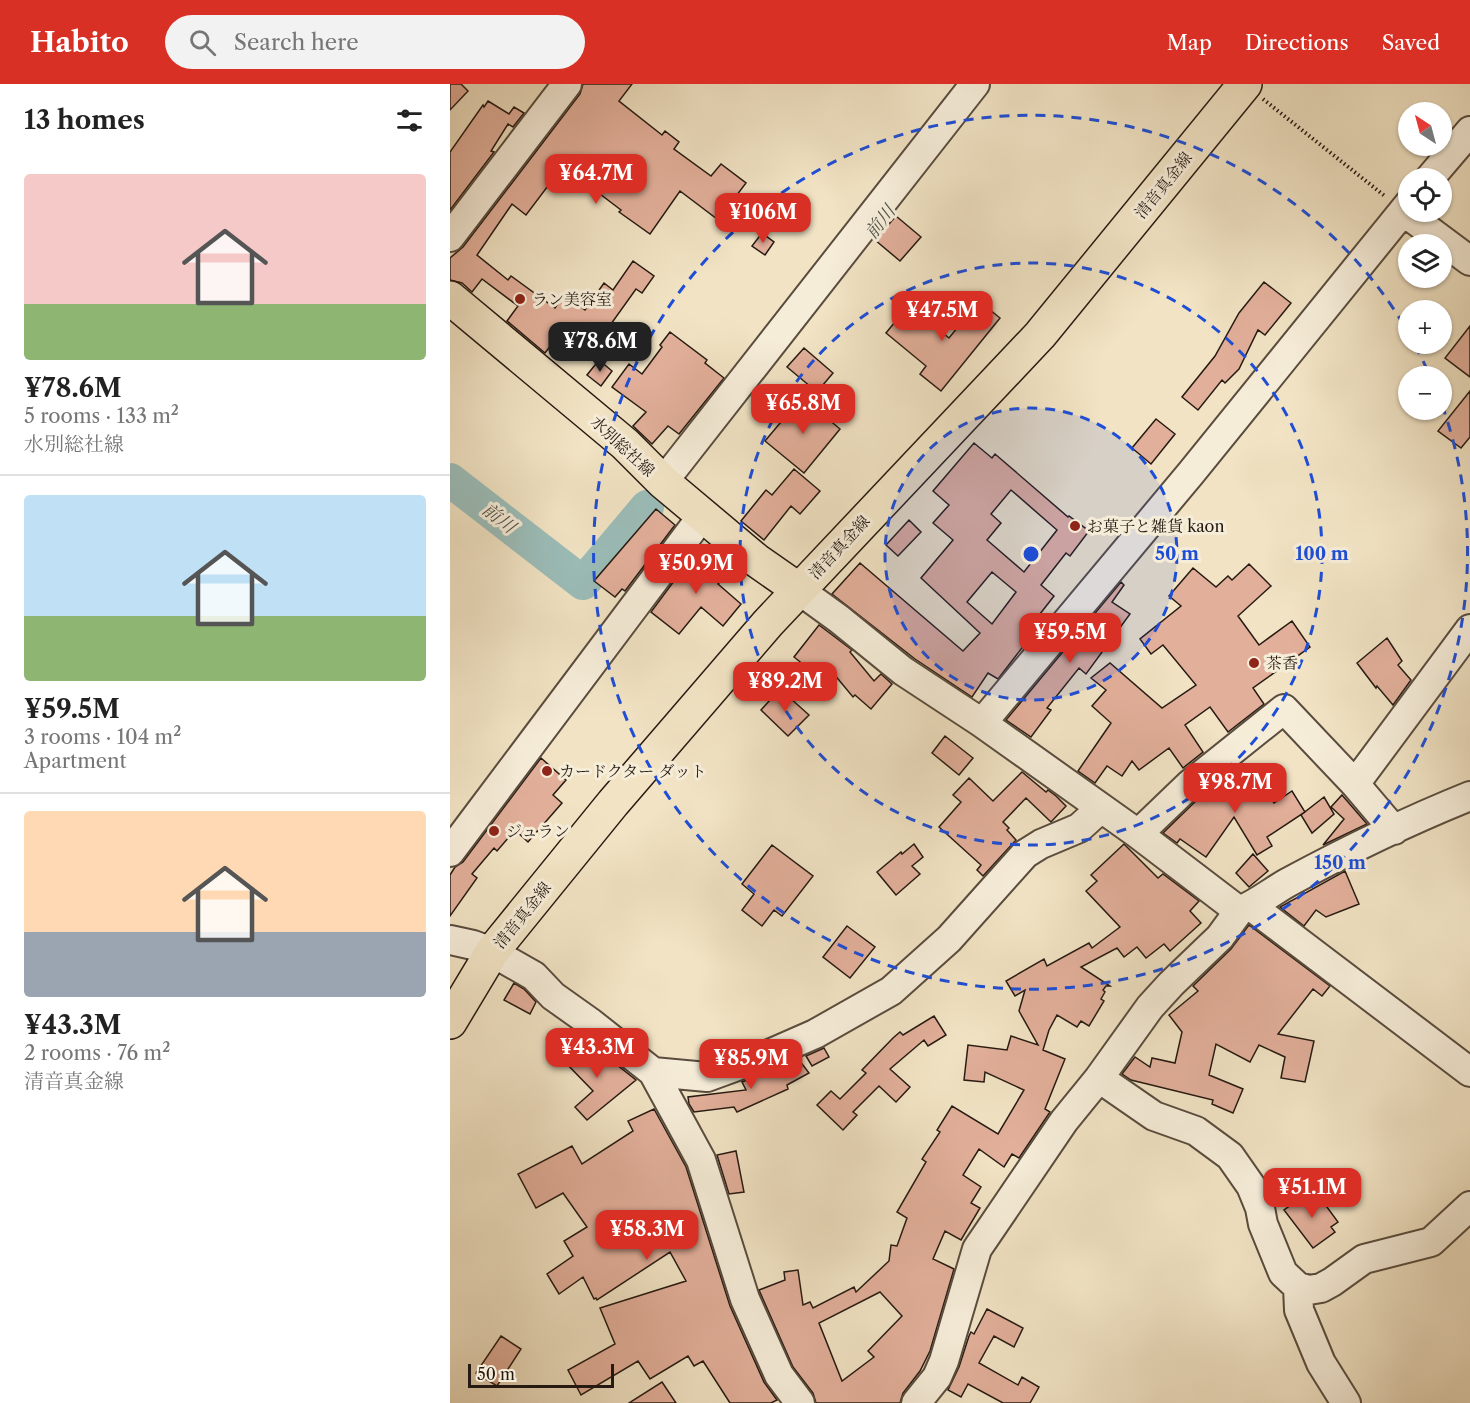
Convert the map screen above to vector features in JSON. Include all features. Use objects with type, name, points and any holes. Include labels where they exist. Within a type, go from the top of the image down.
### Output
[{"type":"main road","name":"清音真金線","points":[[450,1022],[492,952],[613,803],[799,590],[1040,335],[1244,84]]},
{"type":"main road","name":"水別総社線","points":[[450,298],[625,444],[663,482],[756,560],[799,590]]},
{"type":"street","points":[[450,237],[567,84]]},
{"type":"street","points":[[663,482],[975,84]]},
{"type":"street","points":[[1439,168],[1470,131]]},
{"type":"street","points":[[982,723],[1191,473],[1398,218]]},
{"type":"street","points":[[1423,222],[1470,261]]},
{"type":"street","points":[[450,852],[703,515]]},
{"type":"street","points":[[799,590],[903,671],[982,723],[1100,809],[1245,908],[1470,1072]]},
{"type":"street","points":[[1355,784],[1470,629]]},
{"type":"street","points":[[1138,834],[1189,785],[1284,709],[1355,784],[1394,830]]},
{"type":"street","points":[[916,1403],[937,1377],[944,1361],[977,1249],[1064,1122],[1100,1078],[1150,1007],[1220,938],[1245,908],[1285,884],[1394,830],[1470,796]]},
{"type":"street","points":[[653,1072],[707,1077],[816,1034],[891,991],[949,939],[1025,854],[1041,844],[1079,828],[1100,809]]},
{"type":"street","points":[[450,940],[492,952],[534,976],[553,996],[653,1072],[701,1160],[745,1299],[779,1375],[800,1403]]},
{"type":"street","points":[[1100,1078],[1154,1116],[1196,1131],[1230,1156],[1251,1186],[1260,1208],[1263,1224],[1283,1273],[1298,1287],[1310,1290],[1320,1288],[1332,1282],[1364,1258],[1431,1242],[1470,1206]]},
{"type":"street","points":[[1298,1287],[1299,1310],[1321,1364],[1346,1403]]},
{"type":"path","points":[[1244,84],[1398,202]]},
{"type":"building","points":[[450,84],[461,84],[468,91],[450,110]]},
{"type":"building","points":[[583,84],[632,84],[619,101],[662,135],[665,131],[679,142],[674,149],[711,176],[721,164],[746,183],[730,204],[733,206],[721,222],[680,191],[650,234],[563,166],[526,215],[512,204],[477,255],[508,280],[511,276],[555,308],[564,295],[585,310],[604,283],[613,290],[633,261],[654,276],[642,293],[636,289],[601,338],[583,325],[563,349],[554,341],[545,353],[507,321],[518,306],[482,279],[472,292],[462,283],[450,280],[450,258],[463,247],[580,94]]},
{"type":"building","points":[[488,101],[509,114],[514,107],[524,113],[513,127],[508,124],[491,151],[494,152],[450,210],[450,152]]},
{"type":"building","points":[[896,216],[921,237],[900,261],[875,240]]},
{"type":"building","points":[[762,233],[774,242],[765,255],[752,246]]},
{"type":"building","points":[[1264,282],[1291,303],[1265,335],[1258,330],[1239,369],[1225,383],[1222,380],[1198,410],[1182,397],[1215,356],[1239,313]]},
{"type":"building","points":[[979,301],[1000,318],[941,391],[920,374],[926,366],[886,333],[909,305],[949,338]]},
{"type":"building","points":[[1470,326],[1470,377],[1445,358],[1448,354],[1452,354],[1452,349]]},
{"type":"building","points":[[670,332],[707,360],[705,363],[724,378],[679,434],[668,426],[652,444],[633,426],[646,412],[612,387],[629,364],[642,374]]},
{"type":"building","points":[[804,348],[833,373],[817,392],[787,367]]},
{"type":"building","points":[[599,360],[612,371],[601,386],[587,375]]},
{"type":"building","points":[[1470,391],[1470,437],[1461,448],[1438,431],[1447,420],[1452,420],[1452,414]]},
{"type":"building","points":[[802,397],[840,429],[804,473],[765,441]]},
{"type":"building","points":[[1156,419],[1175,434],[1151,464],[1132,448]]},
{"type":"building","points":[[974,443],[992,458],[995,454],[1068,517],[1089,531],[1070,556],[1066,553],[1041,585],[1054,596],[1040,614],[1045,618],[998,679],[988,673],[972,697],[915,659],[832,594],[860,563],[963,651],[980,633],[921,578],[953,540],[933,523],[949,505],[933,491]],"holes":[[[1011,490],[1057,530],[1024,572],[987,540],[1001,523],[991,514]],[[992,572],[1016,592],[992,624],[967,602]]]},
{"type":"building","points":[[794,469],[820,491],[800,514],[791,506],[764,540],[741,521],[766,490],[772,495]]},
{"type":"building","points":[[656,509],[675,525],[625,591],[622,589],[615,597],[594,581]]},
{"type":"building","points":[[909,520],[921,532],[898,556],[886,545]]},
{"type":"building","points":[[697,550],[726,575],[718,584],[741,604],[723,626],[701,607],[679,634],[651,612]]},
{"type":"building","points":[[1249,564],[1271,586],[1238,616],[1259,645],[1292,621],[1310,647],[1253,688],[1264,704],[1228,732],[1210,707],[1185,725],[1203,752],[1183,768],[1169,748],[1139,770],[1132,761],[1122,776],[1107,766],[1095,783],[1078,771],[1111,723],[1092,706],[1106,690],[1091,678],[1110,663],[1162,708],[1196,685],[1163,645],[1151,654],[1140,639],[1181,606],[1169,596],[1193,568],[1216,587],[1228,576],[1232,580]]},
{"type":"building","points":[[1121,582],[1124,585],[1112,602],[1130,614],[1086,674],[1079,668],[1047,708],[1051,710],[1031,737],[1006,720]]},
{"type":"building","points":[[819,625],[852,650],[850,652],[874,681],[881,674],[892,684],[871,709],[855,695],[853,697],[833,673],[825,682],[794,657]]},
{"type":"building","points":[[1387,638],[1402,661],[1398,665],[1411,680],[1393,705],[1377,686],[1376,688],[1357,663]]},
{"type":"building","points":[[780,689],[809,715],[788,736],[761,710]]},
{"type":"building","points":[[945,736],[973,758],[959,775],[932,753]]},
{"type":"building","points":[[541,758],[566,780],[553,795],[562,803],[528,842],[515,830],[497,851],[494,848],[472,874],[477,878],[450,916],[450,875],[455,867],[463,862]]},
{"type":"building","points":[[1235,769],[1250,780],[1258,776],[1274,803],[1292,791],[1305,812],[1267,837],[1272,846],[1257,855],[1234,817],[1206,857],[1180,839],[1177,843],[1163,833],[1200,797]]},
{"type":"building","points":[[1022,772],[1066,806],[1051,822],[1026,798],[1003,822],[1016,840],[983,876],[977,870],[981,865],[939,827],[961,802],[953,795],[969,778],[993,801]]},
{"type":"building","points":[[1342,795],[1367,824],[1323,845],[1344,819],[1331,807]]},
{"type":"building","points":[[1324,797],[1334,814],[1312,833],[1301,815]]},
{"type":"building","points":[[914,844],[923,857],[912,866],[920,874],[896,895],[877,872]]},
{"type":"building","points":[[1124,844],[1158,878],[1163,874],[1199,901],[1190,911],[1201,923],[1170,951],[1164,944],[1146,958],[1137,947],[1124,957],[1117,948],[1081,967],[1110,986],[1106,986],[1103,990],[1105,992],[1101,999],[1104,1001],[1089,1026],[1081,1021],[1077,1027],[1057,1015],[1049,1030],[1043,1050],[1065,1059],[1045,1109],[1050,1112],[1019,1158],[1012,1154],[1004,1167],[979,1149],[963,1175],[981,1187],[971,1203],[980,1208],[961,1240],[945,1231],[933,1259],[954,1269],[930,1351],[920,1371],[903,1393],[900,1403],[816,1403],[813,1393],[793,1367],[759,1290],[785,1280],[784,1272],[798,1270],[803,1305],[810,1302],[813,1308],[854,1287],[856,1292],[889,1261],[891,1245],[897,1246],[907,1218],[897,1212],[926,1162],[922,1159],[940,1132],[937,1130],[952,1106],[998,1134],[1024,1090],[985,1072],[984,1082],[964,1080],[968,1045],[1007,1050],[1011,1036],[1038,1045],[1019,1011],[1025,990],[1015,996],[1006,981],[1044,959],[1047,966],[1089,943],[1092,948],[1120,927],[1086,891],[1097,881],[1091,875]],"holes":[[[880,1292],[902,1316],[868,1351],[874,1357],[842,1381],[819,1323]]]},
{"type":"building","points":[[772,845],[813,876],[782,916],[774,910],[762,926],[742,910],[754,894],[742,884]]},
{"type":"building","points":[[1253,854],[1268,871],[1249,887],[1236,873]]},
{"type":"building","points":[[1345,871],[1359,904],[1326,917],[1316,910],[1304,926],[1280,907]]},
{"type":"building","points":[[1249,925],[1330,986],[1322,996],[1313,989],[1278,1034],[1314,1041],[1305,1082],[1281,1078],[1285,1057],[1259,1045],[1250,1062],[1216,1044],[1209,1075],[1243,1089],[1233,1113],[1212,1104],[1213,1100],[1131,1080],[1122,1074],[1135,1057],[1150,1067],[1152,1058],[1175,1063],[1182,1032],[1169,1015],[1198,991],[1193,986],[1231,949]]},
{"type":"building","points":[[847,926],[875,947],[850,978],[823,957]]},
{"type":"building","points":[[514,983],[524,989],[536,1002],[530,1014],[504,1000]]},
{"type":"building","points":[[934,1016],[946,1035],[928,1046],[924,1040],[890,1069],[910,1087],[896,1102],[879,1086],[853,1112],[857,1115],[843,1130],[817,1105],[831,1091],[840,1099],[866,1073],[862,1070],[893,1038],[900,1032],[903,1035]]},
{"type":"building","points":[[579,1042],[592,1056],[598,1050],[636,1080],[587,1120],[575,1107],[593,1091],[562,1059]]},
{"type":"building","points":[[824,1048],[829,1057],[812,1066],[806,1056]]},
{"type":"building","points":[[799,1060],[809,1073],[787,1085],[788,1089],[737,1112],[734,1107],[694,1112],[689,1104],[688,1097],[746,1090],[742,1082],[768,1072],[770,1075]]},
{"type":"building","points":[[654,1109],[686,1167],[730,1306],[764,1382],[777,1400],[771,1403],[730,1403],[703,1361],[694,1366],[688,1356],[650,1379],[638,1361],[581,1395],[568,1370],[615,1344],[600,1308],[686,1281],[670,1252],[597,1300],[594,1299],[583,1277],[559,1294],[547,1274],[573,1256],[564,1241],[587,1227],[563,1193],[536,1208],[518,1174],[572,1146],[582,1164],[633,1131],[628,1121]]},
{"type":"building","points":[[736,1151],[744,1192],[729,1194],[717,1155]]},
{"type":"building","points":[[1316,1192],[1338,1222],[1331,1227],[1335,1232],[1313,1248],[1284,1210],[1305,1195],[1308,1199]]},
{"type":"building","points":[[987,1309],[1023,1328],[1014,1347],[994,1336],[979,1363],[1018,1385],[1022,1377],[1039,1387],[1030,1403],[1003,1403],[968,1384],[961,1397],[948,1390],[959,1367],[969,1336],[971,1332],[974,1334]]},
{"type":"building","points":[[501,1336],[521,1349],[497,1386],[476,1373]]},
{"type":"building","points":[[662,1382],[676,1403],[629,1403]]},
{"type":"waterway","name":"前川","points":[[450,480],[583,583],[647,507]]},
{"type":"place","name":"ラン美容室","points":[[520,299]]},
{"type":"place","name":"お菓子と雑貨 kaon","points":[[1075,526]]},
{"type":"place","name":"茶香","points":[[1254,663]]},
{"type":"place","name":"カードクター ダット","points":[[547,771]]},
{"type":"place","name":"ジュラン","points":[[494,831]]}]
